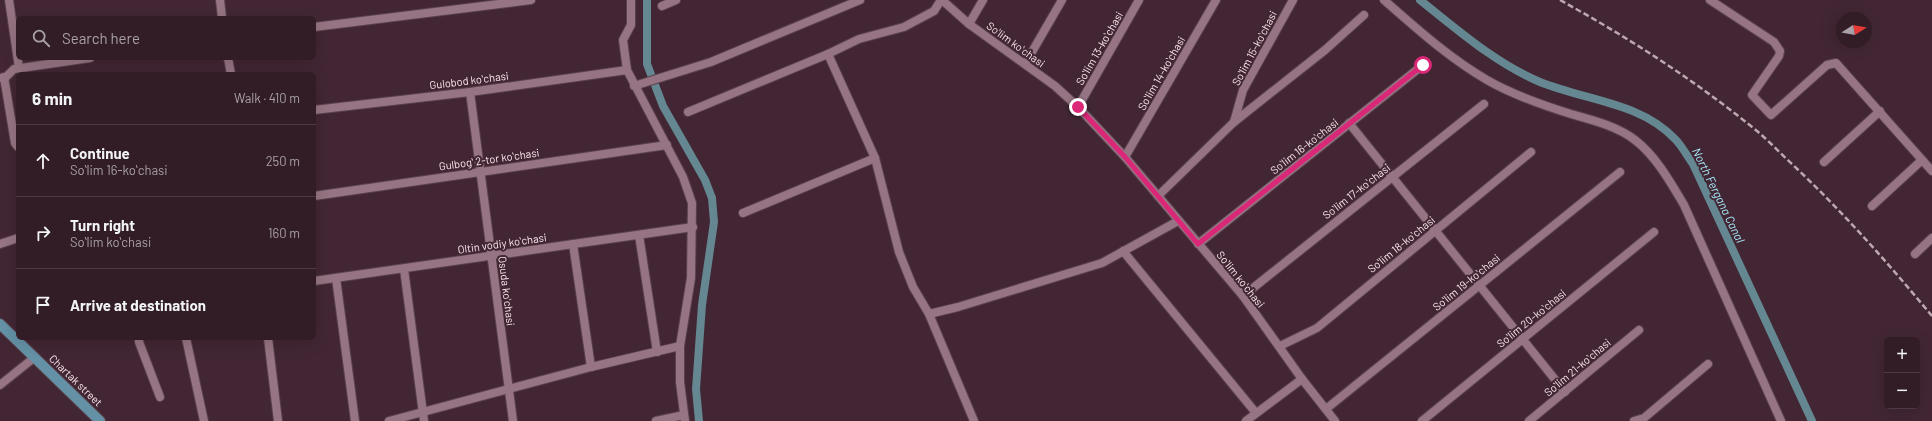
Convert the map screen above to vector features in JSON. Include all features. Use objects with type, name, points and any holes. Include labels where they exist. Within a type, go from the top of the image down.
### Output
[{"type":"main road","name":"Chartak street","points":[[0,324],[16,340]]},
{"type":"main road","name":"Chartak street","points":[[16,340],[100,421]]},
{"type":"street","points":[[9,0],[16,48]]},
{"type":"street","points":[[220,0],[222,16]]},
{"type":"street","points":[[316,27],[531,0]]},
{"type":"street","points":[[631,0],[631,25],[623,40],[626,70],[636,85],[667,145],[689,192],[693,212],[691,278],[680,346],[680,382],[684,418],[656,421]]},
{"type":"street","points":[[662,6],[676,0]]},
{"type":"street","points":[[636,85],[711,62],[860,0]]},
{"type":"street","points":[[688,112],[828,54],[860,38],[904,27],[934,11],[941,0]]},
{"type":"street","name":"Soʻlim koʻchasi","points":[[941,0],[969,24],[1055,86],[1078,107],[1125,157],[1242,296],[1280,346],[1302,379],[1335,421]]},
{"type":"street","points":[[969,24],[983,0]]},
{"type":"street","points":[[1025,64],[1062,0]]},
{"type":"street","name":"Soʻlim 13-koʻchasi","points":[[1078,107],[1139,0]]},
{"type":"street","name":"Soʻlim 14-koʻchasi","points":[[1125,157],[1216,0]]},
{"type":"street","name":"Soʻlim 15-koʻchasi","points":[[1234,122],[1243,90],[1292,0]]},
{"type":"street","points":[[1384,0],[1456,59],[1486,80],[1515,94],[1590,119],[1623,132],[1646,150],[1684,205],[1781,421]]},
{"type":"street","points":[[1710,0],[1774,42],[1780,51],[1779,56],[1752,95],[1771,115],[1831,63],[1840,66],[1932,171]]},
{"type":"street","points":[[1158,196],[1234,122],[1324,50],[1364,15]]},
{"type":"street","points":[[828,54],[875,158],[899,252],[913,287],[929,314],[974,421]]},
{"type":"street","points":[[18,60],[19,68]]},
{"type":"street","points":[[16,143],[2,78],[13,70],[19,68],[76,60]]},
{"type":"street","points":[[228,60],[230,72]]},
{"type":"street","name":"Soʻlim 16-koʻchasi","points":[[1198,244],[1423,65]]},
{"type":"street","name":"Gulobod koʻchasi","points":[[316,110],[470,92],[626,70]]},
{"type":"street","name":"Osuda koʻchasi","points":[[470,92],[513,421]]},
{"type":"street","name":"Soʻlim 17-koʻchasi","points":[[1242,296],[1484,104]]},
{"type":"street","points":[[1824,162],[1880,111]]},
{"type":"street","points":[[1350,123],[1565,392]]},
{"type":"street","name":"Gulbogʻ 2-tor koʻchasi","points":[[316,196],[667,145]]},
{"type":"street","name":"Soʻlim 18-koʻchasi","points":[[1280,346],[1317,328],[1532,152]]},
{"type":"street","points":[[742,213],[875,158]]},
{"type":"street","points":[[1872,206],[1922,160]]},
{"type":"street","name":"Soʻlim 19-koʻchasi","points":[[1326,409],[1620,172]]},
{"type":"street","points":[[929,314],[958,308],[1102,263],[1178,221]]},
{"type":"street","name":"Oltin vodiy koʻchasi","points":[[316,281],[693,227]]},
{"type":"street","name":"Soʻlim 20-koʻchasi","points":[[1422,421],[1654,232]]},
{"type":"street","points":[[639,235],[657,352]]},
{"type":"street","points":[[1915,254],[1932,238]]},
{"type":"street","points":[[0,244],[16,239]]},
{"type":"street","points":[[572,244],[591,366]]},
{"type":"street","points":[[1123,251],[1256,413]]},
{"type":"street","points":[[404,268],[424,421]]},
{"type":"street","points":[[336,278],[355,421]]},
{"type":"street","name":"Soʻlim 21-koʻchasi","points":[[1529,421],[1639,330]]},
{"type":"street","points":[[139,340],[160,397]]},
{"type":"street","points":[[186,340],[204,421]]},
{"type":"street","points":[[268,340],[278,421]]},
{"type":"street","points":[[389,421],[508,390],[591,366],[680,346]]},
{"type":"street","points":[[0,385],[34,357]]},
{"type":"street","points":[[1634,421],[1644,418],[1708,364]]},
{"type":"street","points":[[1246,421],[1302,379]]},
{"type":"waterway","points":[[647,0],[647,64],[663,106],[705,180],[712,198],[714,222],[702,305],[696,389],[699,421]]},
{"type":"waterway","name":"North Fergana Canal","points":[[1420,0],[1492,56],[1523,74],[1557,88],[1629,109],[1661,127],[1675,139],[1693,164],[1812,421]]},
{"type":"railway","points":[[1560,0],[1611,29],[1662,61],[1757,131],[1811,182],[1847,219],[1882,257],[1932,316]]},
{"type":"route","points":[[1078,107],[1125,157],[1198,244],[1423,65]]}]
